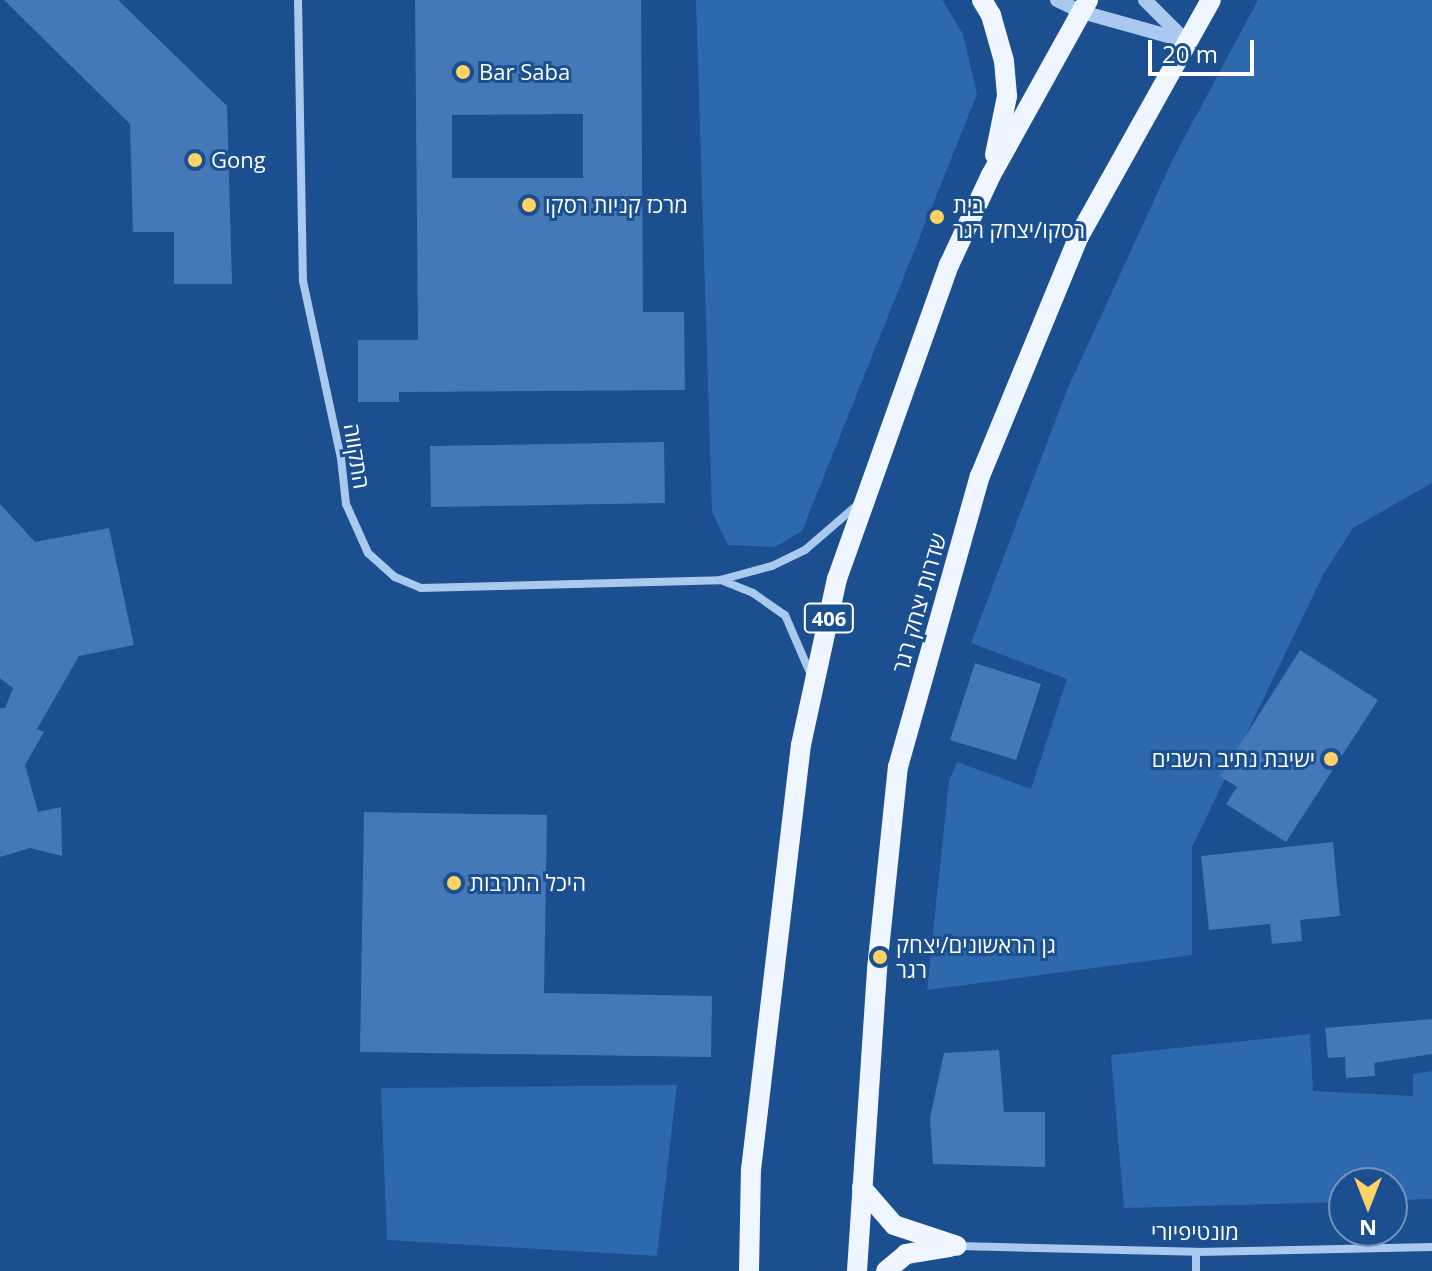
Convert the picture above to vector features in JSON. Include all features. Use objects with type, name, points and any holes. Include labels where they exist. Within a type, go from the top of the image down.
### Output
[{"type":"main road","points":[[982,0],[991,15],[1004,61],[1007,96],[991,175]]},
{"type":"main road","name":"שדרות יצחק רגר","points":[[857,1271],[877,969],[898,767],[980,476],[1079,236],[1211,0]]},
{"type":"main road","name":"406","points":[[749,1271],[751,1170],[801,745],[837,579],[949,265],[991,175],[1085,6]]},
{"type":"main road","points":[[862,1188],[894,1225],[957,1246]]},
{"type":"main road","points":[[886,1271],[906,1254],[957,1246]]},
{"type":"street","name":"התקווה","points":[[298,0],[303,281],[341,458],[346,504],[368,553],[395,577],[421,588],[720,580],[772,566],[805,550],[867,496]]},
{"type":"street","points":[[1057,0],[1085,6],[1186,41]]},
{"type":"street","points":[[1145,0],[1186,41]]},
{"type":"street","name":"התקווה","points":[[720,580],[753,593],[785,615],[814,685]]},
{"type":"street","name":"מונטיפיורי","points":[[957,1246],[1196,1252],[1432,1247]]},
{"type":"street","points":[[1196,1252],[1196,1271]]},
{"type":"shaded area","points":[[696,0],[942,0],[963,34],[977,94],[802,531],[775,547],[728,545],[712,512]]},
{"type":"shaded area","points":[[1258,0],[1432,0],[1432,483],[1353,528],[1323,575],[1192,847],[1192,955],[927,990],[949,781],[957,762],[1031,789],[1067,679],[971,643],[1067,390],[1173,159]]},
{"type":"shaded area","points":[[1310,1034],[1313,1091],[1413,1096],[1413,1074],[1432,1071],[1432,1199],[1408,1200],[1408,1167],[1328,1167],[1328,1202],[1124,1208],[1111,1055]]},
{"type":"shaded area","points":[[677,1085],[657,1256],[387,1240],[381,1088]]},
{"type":"building","points":[[4,0],[118,0],[227,106],[232,284],[174,284],[174,232],[133,232],[130,124]]},
{"type":"building","name":"מרכז קניות רסקו","points":[[415,0],[641,0],[643,312],[684,312],[685,390],[399,392],[399,402],[358,402],[358,340],[418,340]],"holes":[[[583,114],[583,178],[452,178],[452,115]]]},
{"type":"building","points":[[664,442],[665,503],[431,507],[430,446]]},
{"type":"building","points":[[0,504],[35,542],[109,528],[134,645],[79,656],[37,729],[44,732],[25,765],[38,812],[61,807],[62,856],[30,848],[0,857],[0,708],[5,708],[13,688],[0,678]]},
{"type":"building","points":[[1300,650],[1378,700],[1286,842],[1226,804],[1237,787],[1220,776]]},
{"type":"building","points":[[975,663],[1041,684],[1016,760],[950,740]]},
{"type":"building","name":"היכל התרבות","points":[[364,812],[547,815],[544,993],[712,996],[711,1057],[360,1052]]},
{"type":"building","points":[[1333,842],[1340,916],[1300,920],[1302,941],[1272,944],[1270,924],[1209,930],[1201,856]]},
{"type":"building","points":[[1432,1019],[1432,1054],[1374,1063],[1375,1076],[1346,1078],[1345,1057],[1328,1058],[1325,1028]]},
{"type":"building","points":[[999,1050],[1004,1112],[1045,1112],[1045,1167],[933,1164],[930,1118],[944,1053]]},
{"type":"place","name":"Bar Saba","points":[[463,72]]},
{"type":"place","name":"Gong","points":[[195,160]]},
{"type":"place","name":"מרכז קניות רסקו","points":[[529,205]]},
{"type":"place","name":"בית רסקו/יצחק רגר","points":[[937,217]]},
{"type":"place","name":"ישיבת נתיב השבים","points":[[1331,759]]},
{"type":"place","name":"היכל התרבות","points":[[454,883]]},
{"type":"place","name":"גן הראשונים/יצחק רגר","points":[[880,957]]}]
